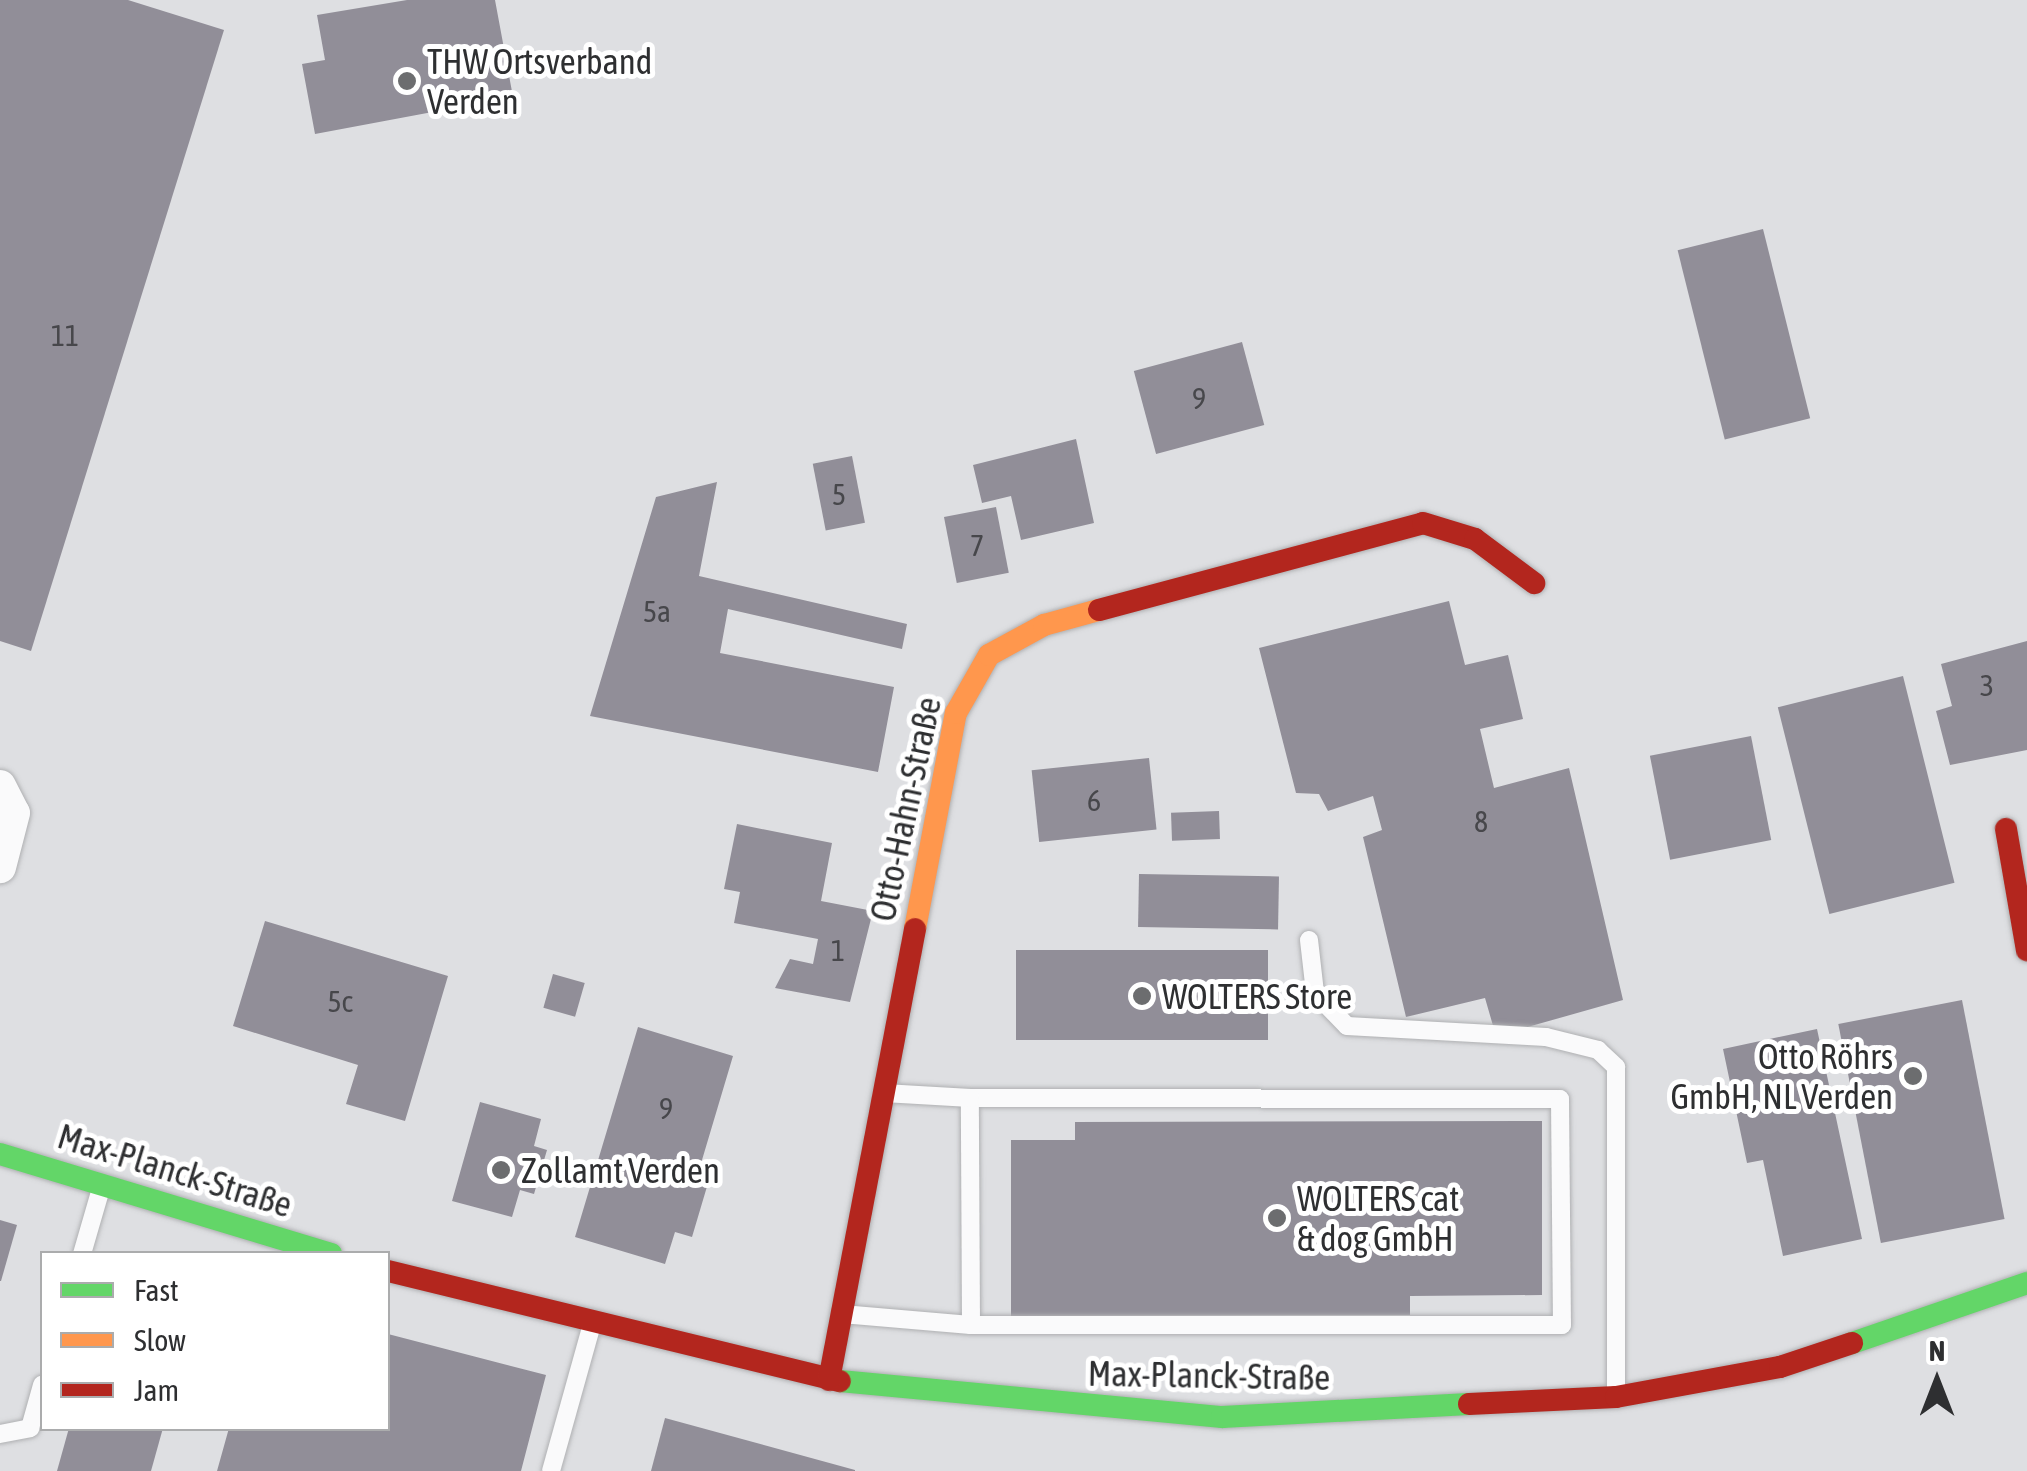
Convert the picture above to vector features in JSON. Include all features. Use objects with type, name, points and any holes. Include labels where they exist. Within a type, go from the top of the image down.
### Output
[{"type":"street","name":"Otto-Hahn-Straße","points":[[830,1380],[956,712],[989,655],[1012,636],[1423,523],[1476,539],[1534,583]]},
{"type":"street","points":[[0,786],[14,814],[0,867]]},
{"type":"street","points":[[2006,829],[2027,950]]},
{"type":"street","name":"Max-Planck-Straße","points":[[0,1154],[320,1251]]},
{"type":"street","name":"Max-Planck-Straße","points":[[390,1272],[591,1328],[830,1380],[1222,1417],[1616,1397],[1780,1367],[2027,1284]]},
{"type":"lane","points":[[1309,940],[1315,993],[1347,1026],[1546,1037],[1598,1050],[1616,1067],[1616,1397]]},
{"type":"lane","points":[[842,1314],[971,1325],[1562,1325],[1560,1099],[970,1098],[884,1093]]},
{"type":"lane","points":[[970,1098],[971,1325]]},
{"type":"lane","points":[[83,1251],[102,1185]]},
{"type":"lane","points":[[551,1471],[591,1328]]},
{"type":"lane","points":[[0,1434],[30,1428],[40,1392]]},
{"type":"building","points":[[0,0],[128,0],[224,30],[31,651],[0,641]]},
{"type":"building","name":"THW Ortsverband Verden","points":[[407,0],[495,0],[513,97],[315,134],[302,64],[325,60],[317,15]]},
{"type":"building","points":[[1763,229],[1810,418],[1725,439],[1678,250]]},
{"type":"building","points":[[1242,342],[1264,425],[1156,454],[1134,371]]},
{"type":"building","points":[[1076,439],[1094,523],[1021,540],[1011,496],[982,503],[973,465]]},
{"type":"building","points":[[852,456],[865,523],[826,530],[813,464]]},
{"type":"building","points":[[717,482],[699,576],[907,624],[902,649],[728,609],[720,653],[894,687],[878,772],[590,716],[656,497]]},
{"type":"building","points":[[996,507],[1009,573],[957,583],[944,517]]},
{"type":"building","points":[[1449,601],[1465,665],[1508,655],[1523,719],[1480,729],[1494,788],[1569,768],[1623,1000],[1496,1036],[1485,998],[1406,1017],[1363,837],[1382,830],[1373,796],[1328,811],[1319,794],[1296,793],[1259,648]]},
{"type":"building","points":[[2027,641],[2027,750],[1950,765],[1936,711],[1952,706],[1941,664]]},
{"type":"building","points":[[1903,676],[1955,883],[1829,914],[1778,707]]},
{"type":"building","points":[[1751,736],[1771,840],[1670,860],[1650,756]]},
{"type":"building","points":[[1149,758],[1157,830],[1039,842],[1032,770]]},
{"type":"building","points":[[1219,811],[1220,839],[1172,841],[1171,813]]},
{"type":"building","points":[[737,824],[832,843],[821,901],[873,911],[850,1002],[775,988],[790,959],[813,964],[818,939],[734,923],[740,892],[724,889]]},
{"type":"building","points":[[1139,874],[1279,876],[1278,929],[1138,927]]},
{"type":"building","points":[[265,921],[448,976],[405,1121],[346,1104],[358,1065],[233,1026]]},
{"type":"building","name":"WOLTERS Store","points":[[1016,950],[1268,950],[1268,1040],[1016,1040]]},
{"type":"building","points":[[553,974],[585,983],[575,1017],[543,1008]]},
{"type":"building","name":"Otto Röhrs GmbH, NL Verden","points":[[1962,1000],[2005,1219],[1881,1243],[1838,1024]]},
{"type":"building","points":[[638,1027],[733,1056],[702,1160],[714,1163],[692,1237],[675,1232],[665,1264],[575,1237]]},
{"type":"building","points":[[1817,1029],[1862,1239],[1783,1256],[1763,1160],[1747,1163],[1723,1049]]},
{"type":"building","name":"Zollamt Verden","points":[[480,1102],[541,1119],[534,1146],[547,1150],[534,1194],[520,1190],[512,1217],[452,1201]]},
{"type":"building","name":"WOLTERS cat & dog GmbH","points":[[1542,1121],[1542,1295],[1410,1296],[1410,1315],[1011,1316],[1011,1140],[1075,1140],[1075,1122]]},
{"type":"building","points":[[0,1220],[17,1225],[1,1281],[0,1281]]},
{"type":"building","points":[[390,1335],[546,1375],[521,1471],[217,1471],[228,1431],[390,1431]]},
{"type":"building","points":[[665,1418],[855,1470],[855,1471],[651,1471]]},
{"type":"building","points":[[68,1431],[162,1431],[151,1471],[57,1471]]},
{"type":"traffic: fast","points":[[0,1154],[321,1251]]},
{"type":"traffic: fast","points":[[1852,1343],[2027,1283]]},
{"type":"traffic: fast","points":[[840,1381],[1222,1417],[1469,1404]]},
{"type":"traffic: slow","points":[[915,929],[956,713],[989,655],[1044,625],[1099,610]]},
{"type":"traffic: jam","points":[[1099,610],[1423,523],[1475,539],[1534,583]]},
{"type":"traffic: jam","points":[[2006,829],[2027,950]]},
{"type":"traffic: jam","points":[[829,1380],[915,929]]},
{"type":"traffic: jam","points":[[390,1271],[840,1381]]},
{"type":"traffic: jam","points":[[1469,1404],[1616,1397],[1780,1367],[1852,1343]]},
{"type":"place","name":"THW Ortsverband Verden","points":[[407,81]]},
{"type":"place","name":"WOLTERS Store","points":[[1142,996]]},
{"type":"place","name":"Otto Röhrs GmbH, NL Verden","points":[[1913,1076]]},
{"type":"place","name":"Zollamt Verden","points":[[501,1170]]},
{"type":"place","name":"WOLTERS cat & dog GmbH","points":[[1277,1218]]}]
